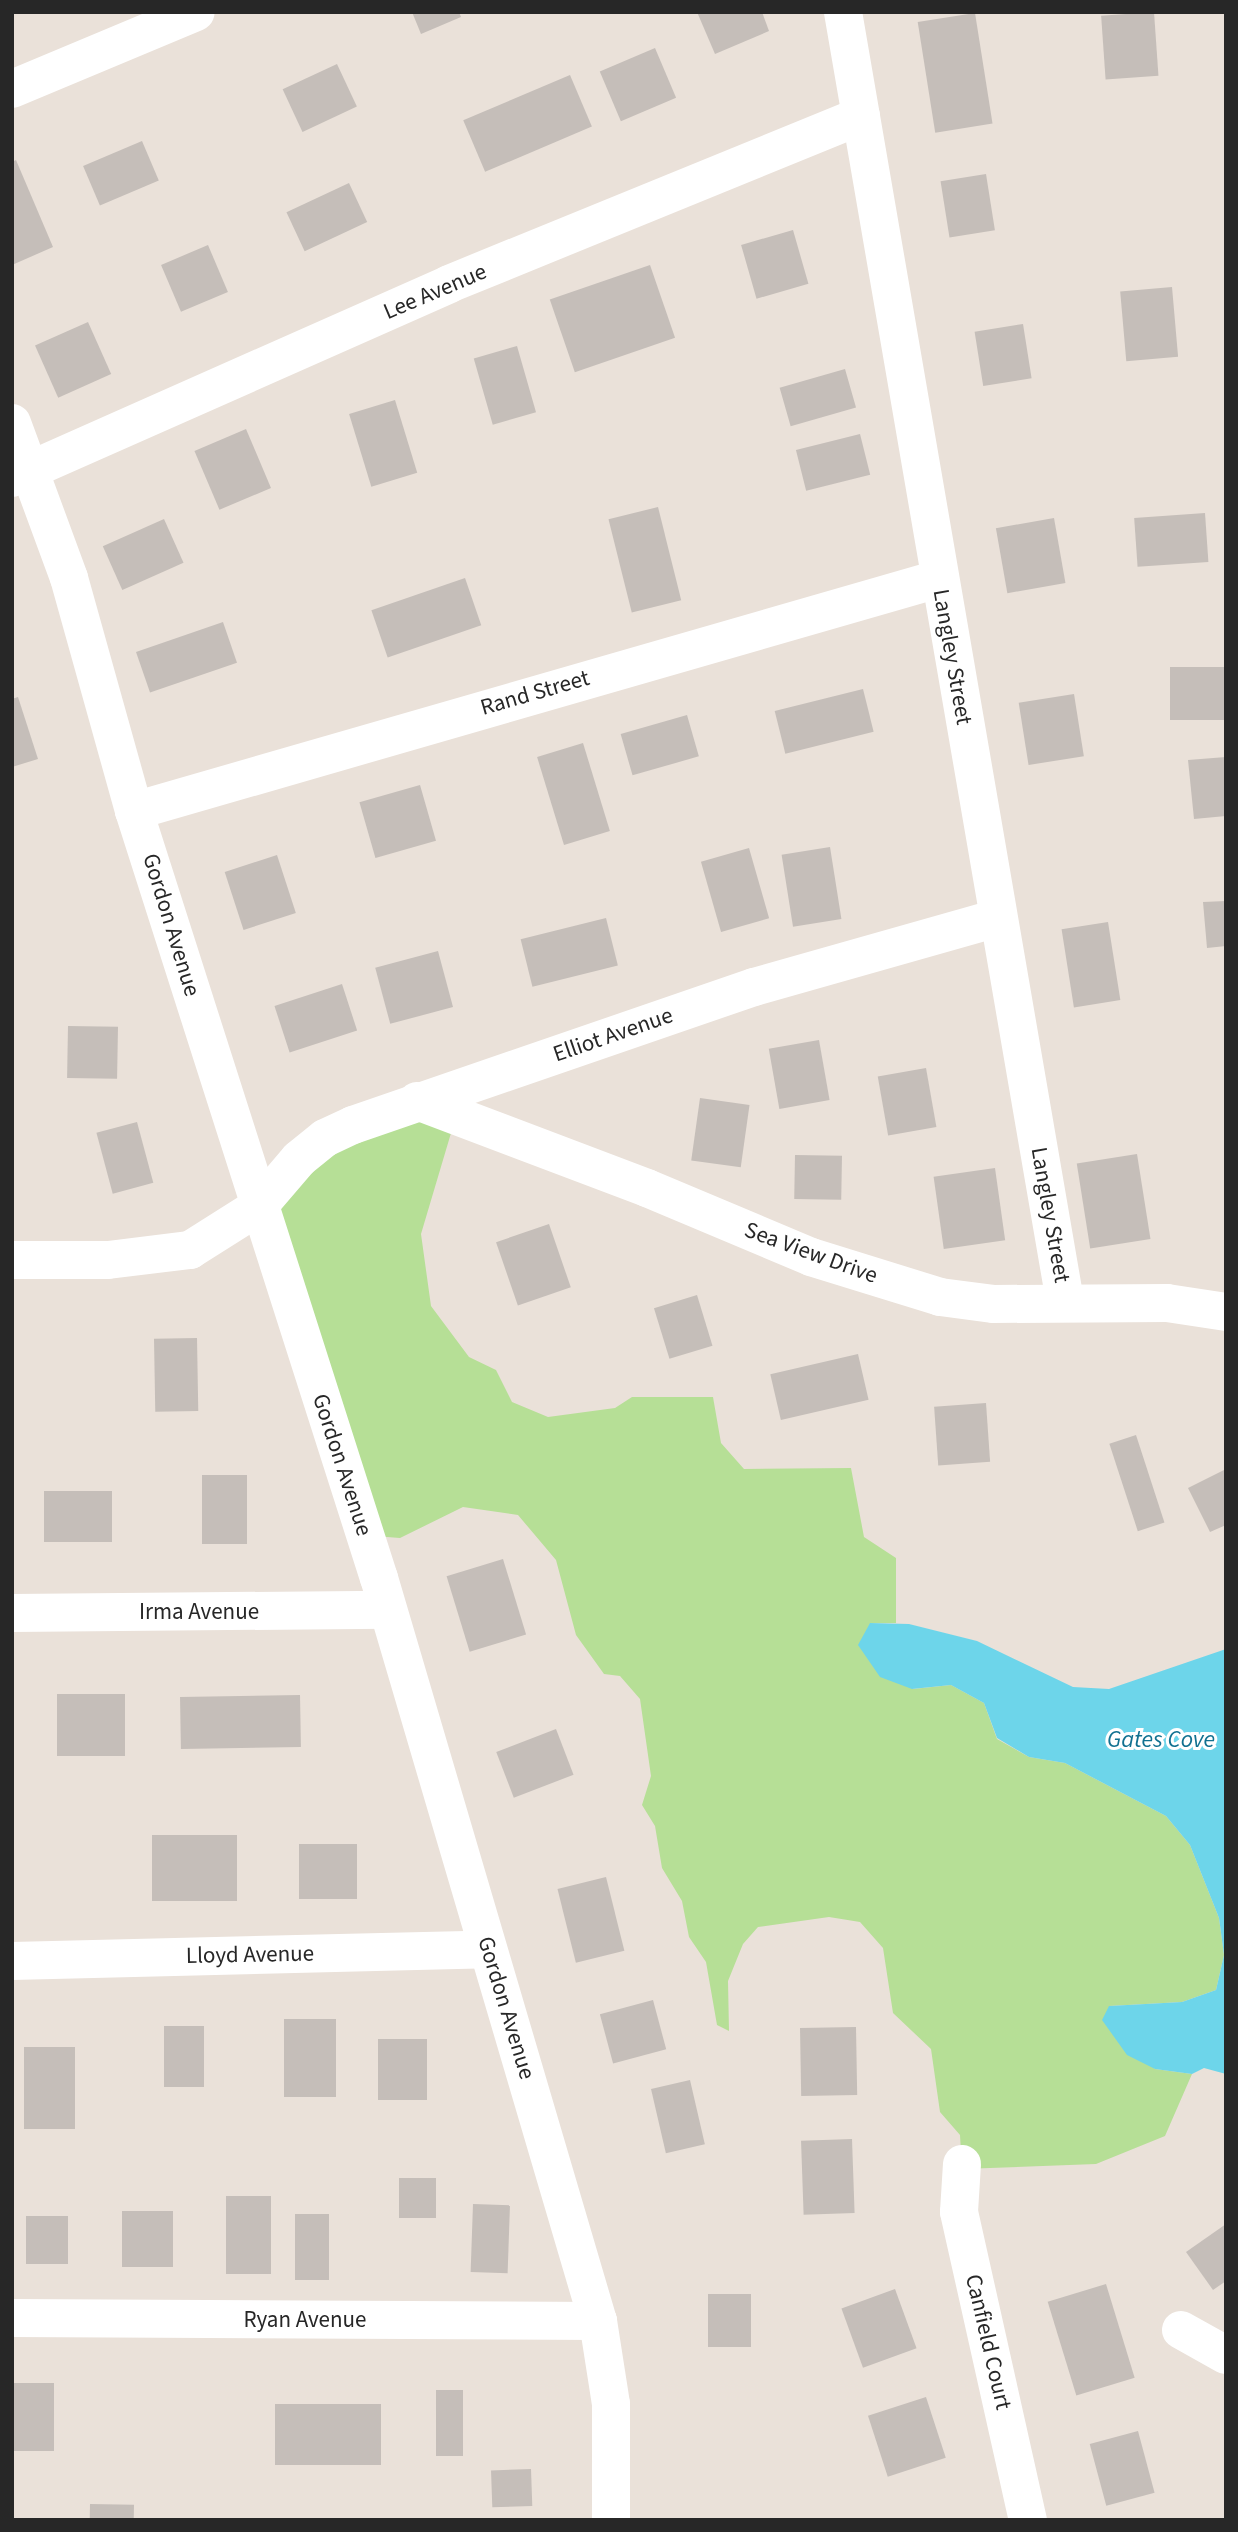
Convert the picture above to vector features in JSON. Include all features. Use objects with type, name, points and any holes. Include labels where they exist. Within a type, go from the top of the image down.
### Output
[{"type":"street","points":[[12,89],[196,12]]},
{"type":"street","name":"Langley Street","points":[[843,12],[938,579],[1065,1301]]},
{"type":"street","name":"Lee Avenue","points":[[21,475],[449,284],[862,116]]},
{"type":"street","name":"Gordon Avenue","points":[[12,423],[21,475],[69,578],[134,811],[386,1610],[598,2321],[611,2404],[611,2520]]},
{"type":"street","name":"Rand Street","points":[[134,811],[938,579]]},
{"type":"street","name":"Elliot Avenue","points":[[12,1260],[108,1260],[190,1250],[258,1207],[299,1159],[325,1138],[417,1101],[481,1085],[561,1052],[754,987],[998,918]]},
{"type":"street","name":"Sea View Drive","points":[[417,1101],[647,1188],[811,1257],[940,1297],[993,1304],[1065,1301],[1167,1303],[1226,1312]]},
{"type":"street","name":"Irma Avenue","points":[[12,1613],[386,1610]]},
{"type":"street","name":"Lloyd Avenue","points":[[12,1961],[488,1949]]},
{"type":"street","name":"Canfield Court","points":[[962,2164],[959,2212],[1028,2520]]},
{"type":"street","name":"Ryan Avenue","points":[[12,2318],[598,2321]]},
{"type":"street","points":[[1181,2330],[1226,2355]]},
{"type":"green space","points":[[363,1116],[454,1123],[421,1234],[431,1306],[469,1357],[496,1370],[512,1402],[548,1417],[615,1408],[632,1397],[713,1397],[721,1443],[744,1469],[851,1468],[864,1537],[896,1558],[896,1623],[870,1623],[913,1689],[951,1685],[984,1703],[997,1739],[1029,1757],[1065,1763],[1166,1816],[1190,1845],[1219,1918],[1224,1955],[1216,1990],[1182,2002],[1109,2006],[1155,2069],[1192,2074],[1165,2136],[1096,2164],[962,2169],[960,2135],[940,2112],[931,2049],[893,2013],[883,1948],[860,1922],[829,1917],[758,1927],[743,1944],[728,1981],[729,2031],[717,2025],[706,1962],[689,1937],[682,1901],[662,1868],[655,1826],[642,1805],[651,1776],[640,1699],[620,1676],[604,1674],[576,1635],[556,1560],[518,1515],[463,1507],[400,1538],[361,1535],[252,1204]]},
{"type":"water","name":"Gates Cove","points":[[870,1623],[909,1624],[977,1641],[1073,1687],[1109,1689],[1226,1649],[1226,2074],[1204,2068],[1192,2074],[1155,2069],[1127,2055],[1102,2020],[1109,2006],[1182,2002],[1216,1990],[1224,1955],[1219,1918],[1190,1845],[1166,1816],[1065,1763],[1029,1757],[997,1738],[984,1703],[951,1685],[912,1689],[880,1677],[858,1645]]},
{"type":"building","points":[[412,12],[459,12],[461,17],[421,34]]},
{"type":"building","points":[[697,12],[762,12],[769,31],[715,54]]},
{"type":"building","points":[[1154,12],[1158,76],[1106,80],[1101,16]]},
{"type":"building","points":[[975,13],[993,124],[935,133],[918,22]]},
{"type":"building","points":[[655,48],[676,98],[621,121],[600,71]]},
{"type":"building","points":[[337,64],[357,107],[302,132],[283,89]]},
{"type":"building","points":[[570,75],[592,127],[485,172],[463,120]]},
{"type":"building","points":[[142,141],[159,181],[100,206],[83,166]]},
{"type":"building","points":[[16,160],[53,247],[12,265],[12,162]]},
{"type":"building","points":[[986,174],[995,230],[949,237],[941,181]]},
{"type":"building","points":[[349,183],[367,222],[305,251],[286,212]]},
{"type":"building","points":[[793,230],[808,284],[757,299],[741,245]]},
{"type":"building","points":[[208,245],[228,292],[181,312],[161,265]]},
{"type":"building","points":[[650,265],[675,338],[575,372],[550,300]]},
{"type":"building","points":[[1172,287],[1178,357],[1126,361],[1120,292]]},
{"type":"building","points":[[88,322],[111,374],[58,398],[35,346]]},
{"type":"building","points":[[1023,324],[1032,378],[983,386],[975,332]]},
{"type":"building","points":[[517,346],[536,412],[493,425],[474,358]]},
{"type":"building","points":[[845,369],[856,407],[791,426],[780,388]]},
{"type":"building","points":[[395,400],[417,473],[371,487],[349,414]]},
{"type":"building","points":[[246,429],[271,488],[219,510],[194,451]]},
{"type":"building","points":[[860,434],[870,475],[806,491],[796,450]]},
{"type":"building","points":[[658,507],[681,600],[632,612],[609,519]]},
{"type":"building","points":[[1205,513],[1208,562],[1138,567],[1134,518]]},
{"type":"building","points":[[1054,518],[1065,583],[1007,593],[996,528]]},
{"type":"building","points":[[164,519],[184,563],[122,590],[103,546]]},
{"type":"building","points":[[465,578],[481,625],[388,658],[371,610]]},
{"type":"building","points":[[223,622],[237,663],[150,693],[136,652]]},
{"type":"building","points":[[1170,667],[1226,667],[1226,720],[1170,720]]},
{"type":"building","points":[[863,689],[874,732],[785,754],[775,711]]},
{"type":"building","points":[[1074,694],[1084,756],[1029,765],[1019,703]]},
{"type":"building","points":[[18,697],[38,759],[12,767],[12,699]]},
{"type":"building","points":[[687,715],[699,756],[633,775],[621,734]]},
{"type":"building","points":[[583,743],[610,831],[564,845],[537,757]]},
{"type":"building","points":[[1226,757],[1226,816],[1194,819],[1188,760]]},
{"type":"building","points":[[420,785],[436,841],[375,858],[359,802]]},
{"type":"building","points":[[830,847],[841,919],[793,927],[782,855]]},
{"type":"building","points":[[749,848],[769,918],[721,932],[701,862]]},
{"type":"building","points":[[277,855],[296,913],[244,930],[225,872]]},
{"type":"building","points":[[1226,901],[1226,946],[1207,948],[1203,902]]},
{"type":"building","points":[[606,918],[618,966],[532,987],[521,939]]},
{"type":"building","points":[[1108,922],[1120,1000],[1074,1007],[1062,929]]},
{"type":"building","points":[[438,951],[453,1007],[390,1024],[375,968]]},
{"type":"building","points":[[342,984],[357,1031],[290,1053],[274,1006]]},
{"type":"building","points":[[68,1026],[118,1027],[117,1079],[67,1078]]},
{"type":"building","points":[[819,1040],[830,1100],[779,1109],[769,1049]]},
{"type":"building","points":[[926,1068],[936,1127],[888,1136],[878,1077]]},
{"type":"building","points":[[700,1098],[750,1105],[741,1167],[691,1160]]},
{"type":"building","points":[[137,1122],[153,1183],[113,1194],[96,1133]]},
{"type":"building","points":[[1137,1154],[1150,1239],[1090,1248],[1077,1164]]},
{"type":"building","points":[[795,1155],[842,1156],[841,1200],[794,1199]]},
{"type":"building","points":[[995,1168],[1005,1240],[944,1249],[934,1177]]},
{"type":"building","points":[[549,1224],[571,1287],[518,1306],[496,1242]]},
{"type":"building","points":[[697,1295],[712,1346],[669,1359],[654,1308]]},
{"type":"building","points":[[197,1338],[198,1411],[155,1412],[154,1339]]},
{"type":"building","points":[[858,1354],[869,1400],[781,1420],[770,1374]]},
{"type":"building","points":[[986,1403],[990,1462],[938,1465],[934,1407]]},
{"type":"building","points":[[1136,1435],[1164,1522],[1138,1531],[1109,1444]]},
{"type":"building","points":[[1226,1469],[1226,1525],[1210,1532],[1188,1488]]},
{"type":"building","points":[[202,1475],[247,1475],[247,1544],[202,1544]]},
{"type":"building","points":[[44,1491],[112,1491],[112,1542],[44,1542]]},
{"type":"building","points":[[503,1559],[526,1635],[470,1652],[447,1576]]},
{"type":"building","points":[[57,1694],[125,1694],[125,1756],[57,1756]]},
{"type":"building","points":[[300,1695],[301,1747],[181,1749],[180,1697]]},
{"type":"building","points":[[556,1729],[574,1775],[514,1798],[496,1752]]},
{"type":"building","points":[[152,1835],[237,1835],[237,1901],[152,1901]]},
{"type":"building","points":[[299,1844],[357,1844],[357,1899],[299,1899]]},
{"type":"building","points":[[606,1877],[624,1951],[576,1963],[557,1889]]},
{"type":"building","points":[[653,2000],[666,2049],[613,2063],[600,2014]]},
{"type":"building","points":[[284,2019],[336,2019],[336,2097],[284,2097]]},
{"type":"building","points":[[164,2026],[204,2026],[204,2087],[164,2087]]},
{"type":"building","points":[[856,2027],[857,2095],[801,2096],[800,2028]]},
{"type":"building","points":[[378,2039],[427,2039],[427,2100],[378,2100]]},
{"type":"building","points":[[24,2047],[75,2047],[75,2129],[24,2129]]},
{"type":"building","points":[[690,2080],[705,2144],[666,2153],[651,2089]]},
{"type":"building","points":[[852,2139],[855,2213],[804,2215],[801,2141]]},
{"type":"building","points":[[399,2178],[436,2178],[436,2218],[399,2218]]},
{"type":"building","points":[[226,2196],[271,2196],[271,2274],[226,2274]]},
{"type":"building","points":[[473,2204],[510,2205],[508,2273],[471,2272]]},
{"type":"building","points":[[122,2211],[173,2211],[173,2267],[122,2267]]},
{"type":"building","points":[[295,2214],[329,2214],[329,2280],[295,2280]]},
{"type":"building","points":[[26,2216],[68,2216],[68,2264],[26,2264]]},
{"type":"building","points":[[1226,2224],[1226,2281],[1213,2290],[1186,2252]]},
{"type":"building","points":[[1106,2284],[1135,2378],[1076,2396],[1048,2302]]},
{"type":"building","points":[[895,2289],[917,2348],[863,2368],[841,2308]]},
{"type":"building","points":[[708,2294],[751,2294],[751,2347],[708,2347]]},
{"type":"building","points":[[12,2383],[54,2383],[54,2451],[12,2451]]},
{"type":"building","points":[[436,2390],[463,2390],[463,2456],[436,2456]]},
{"type":"building","points":[[926,2397],[946,2458],[888,2477],[868,2416]]},
{"type":"building","points":[[275,2404],[381,2404],[381,2465],[275,2465]]},
{"type":"building","points":[[1138,2431],[1155,2493],[1106,2506],[1090,2444]]},
{"type":"building","points":[[531,2469],[532,2506],[492,2507],[491,2470]]},
{"type":"building","points":[[90,2504],[134,2505],[134,2520],[90,2520]]}]
